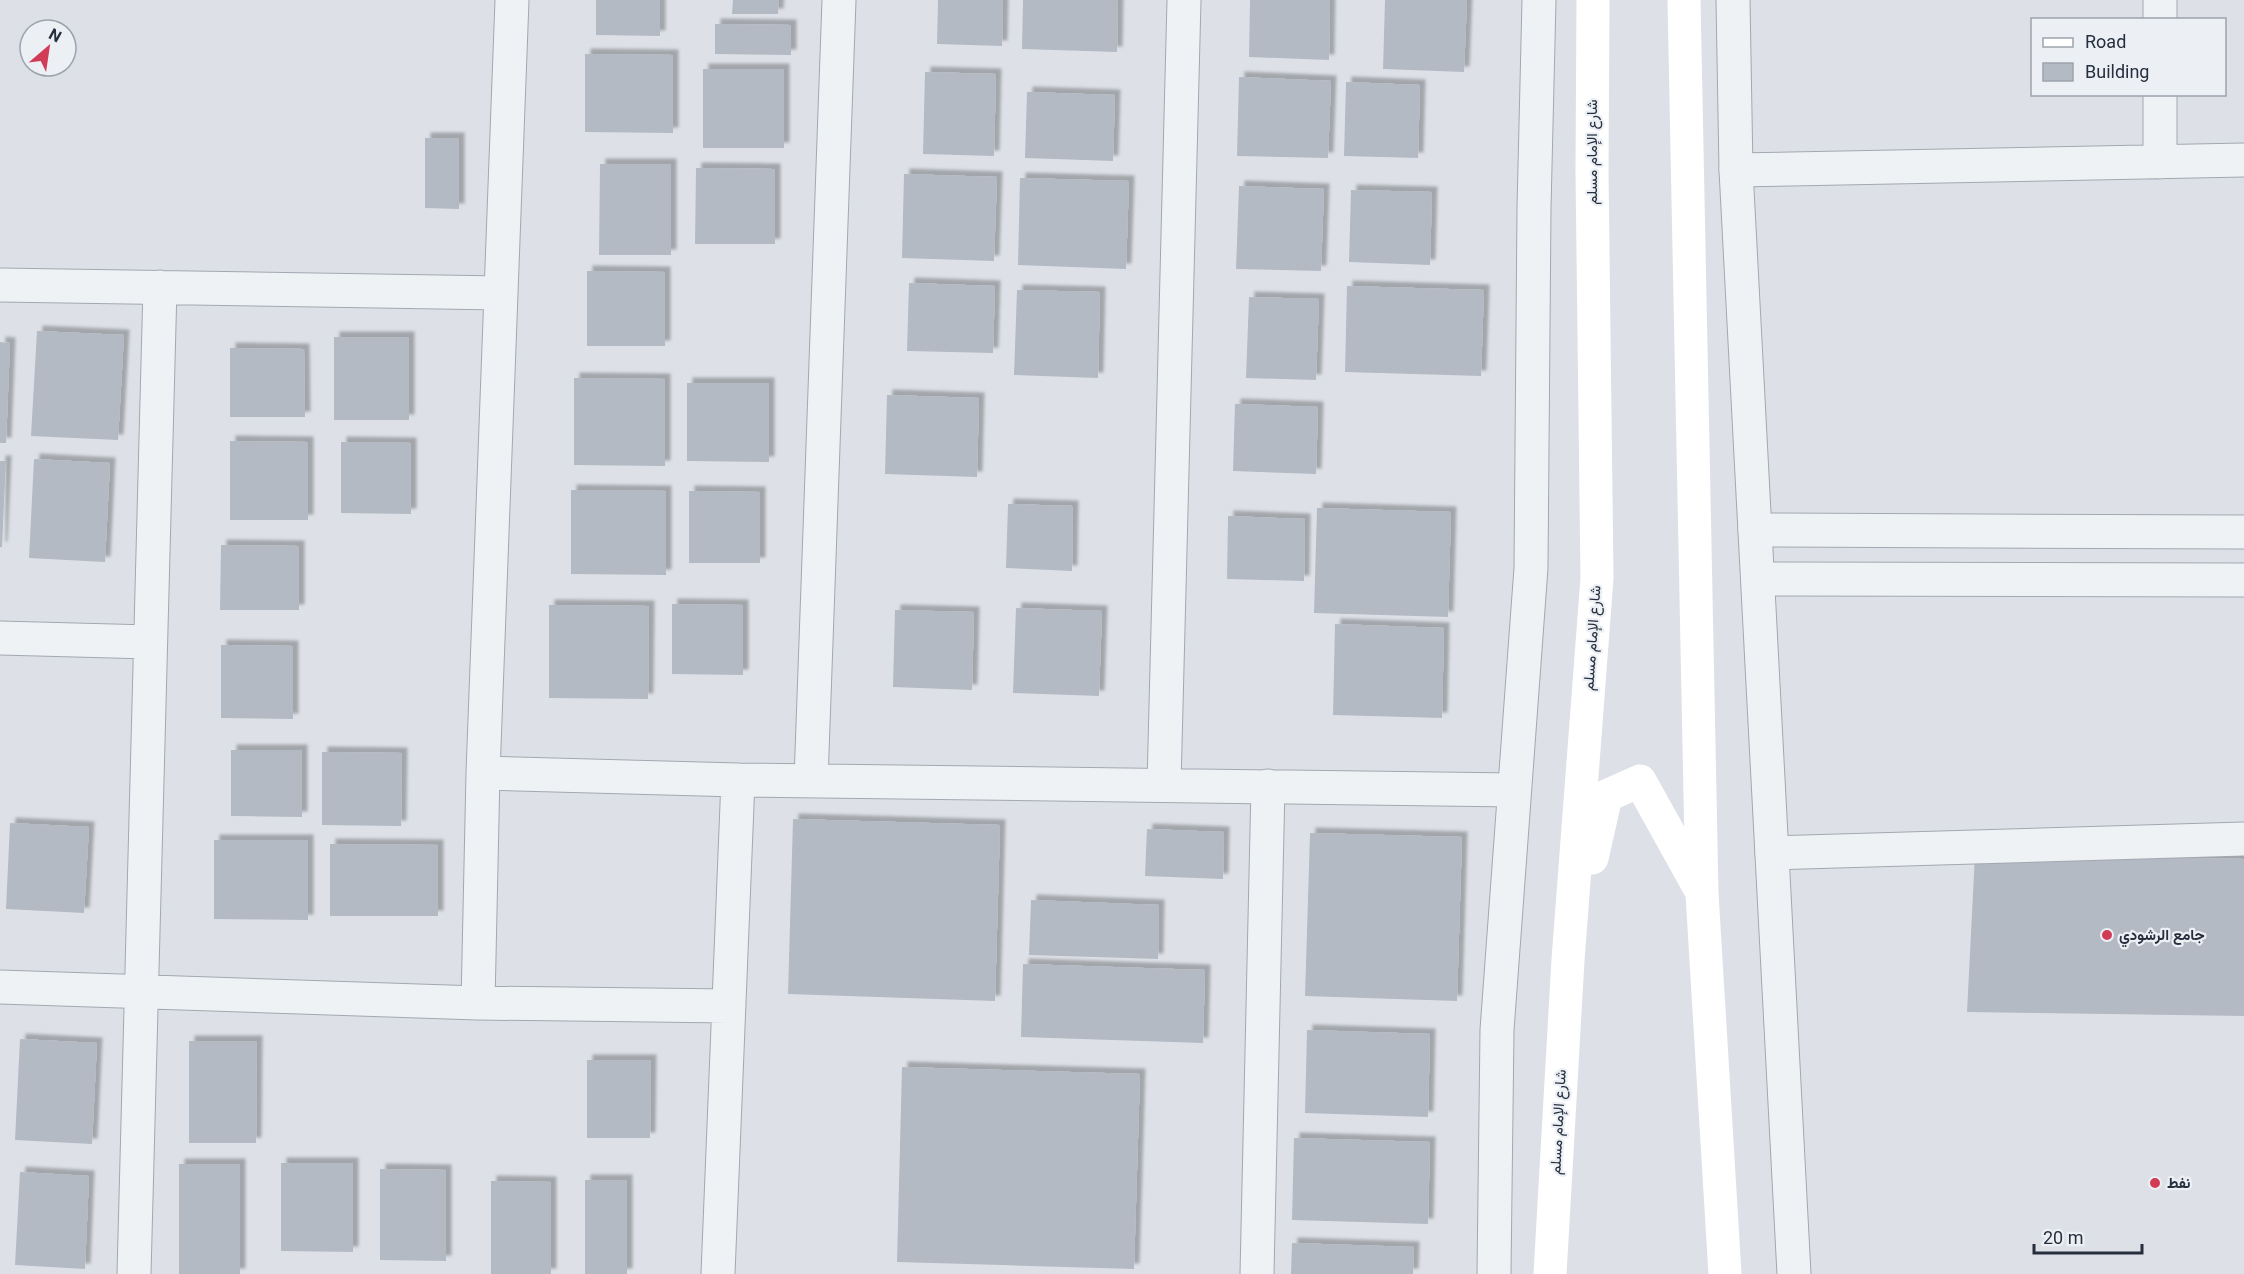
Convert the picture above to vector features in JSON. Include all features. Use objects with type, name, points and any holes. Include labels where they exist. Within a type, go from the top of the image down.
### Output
[{"type":"main road","name":"شارع الإمام مسلم","points":[[1550,1274],[1568,960],[1597,578],[1592,171],[1593,0]]},
{"type":"main road","points":[[1684,0],[1702,894],[1725,1274]]},
{"type":"main road","points":[[1568,960],[1606,796],[1640,781],[1702,894]]},
{"type":"street","points":[[478,1003],[483,773],[512,0]]},
{"type":"street","points":[[811,781],[839,0]]},
{"type":"street","points":[[1164,785],[1184,0]]},
{"type":"street","points":[[1494,1274],[1497,1030],[1531,568],[1534,196],[1539,0]]},
{"type":"street","points":[[1733,0],[1736,170],[1794,1274]]},
{"type":"street","points":[[2160,0],[2160,18]]},
{"type":"street","points":[[2160,96],[2160,162]]},
{"type":"street","points":[[1736,170],[2244,160]]},
{"type":"street","points":[[0,285],[501,292]]},
{"type":"street","points":[[134,1274],[160,287]]},
{"type":"street","points":[[1755,530],[2244,532]]},
{"type":"street","points":[[1758,579],[2244,580]]},
{"type":"street","points":[[0,638],[150,642]]},
{"type":"street","points":[[483,773],[738,780],[1514,790]]},
{"type":"street","points":[[718,1274],[738,780]]},
{"type":"street","points":[[1257,1274],[1268,786]]},
{"type":"street","points":[[1772,853],[2244,839]]},
{"type":"street","points":[[0,987],[478,1003],[729,1006]]},
{"type":"building","points":[[596,0],[660,0],[660,36],[596,35]]},
{"type":"building","points":[[733,0],[779,0],[778,14],[732,14]]},
{"type":"building","points":[[938,0],[1003,0],[1002,46],[937,44]]},
{"type":"building","points":[[1023,0],[1118,0],[1117,52],[1022,49]]},
{"type":"building","points":[[1250,0],[1330,0],[1329,60],[1249,57]]},
{"type":"building","points":[[1385,0],[1467,0],[1464,72],[1383,69]]},
{"type":"building","points":[[715,24],[791,25],[791,55],[715,54]]},
{"type":"building","points":[[585,54],[673,55],[673,133],[585,132]]},
{"type":"building","points":[[703,69],[784,69],[784,148],[703,148]]},
{"type":"building","points":[[925,72],[996,74],[994,156],[923,154]]},
{"type":"building","points":[[1239,77],[1331,81],[1328,158],[1237,156]]},
{"type":"building","points":[[1346,82],[1420,85],[1418,158],[1344,156]]},
{"type":"building","points":[[1027,92],[1115,95],[1113,161],[1025,158]]},
{"type":"building","points":[[425,138],[459,138],[459,209],[425,208]]},
{"type":"building","points":[[600,164],[671,164],[671,255],[599,255]]},
{"type":"building","points":[[696,168],[775,169],[775,244],[695,244]]},
{"type":"building","points":[[904,174],[997,177],[994,261],[902,258]]},
{"type":"building","points":[[1020,178],[1129,181],[1126,269],[1018,265]]},
{"type":"building","points":[[1239,186],[1324,189],[1321,271],[1236,269]]},
{"type":"building","points":[[1351,190],[1432,192],[1430,265],[1349,262]]},
{"type":"building","points":[[587,271],[665,272],[665,346],[587,346]]},
{"type":"building","points":[[909,283],[995,286],[993,353],[907,351]]},
{"type":"building","points":[[1347,286],[1484,290],[1481,376],[1345,372]]},
{"type":"building","points":[[1017,290],[1100,292],[1098,378],[1014,375]]},
{"type":"building","points":[[1249,297],[1319,299],[1316,380],[1246,378]]},
{"type":"building","points":[[37,331],[124,335],[118,440],[31,436]]},
{"type":"building","points":[[334,337],[409,337],[409,420],[334,420]]},
{"type":"building","points":[[0,342],[10,343],[6,443],[0,443]]},
{"type":"building","points":[[230,348],[304,349],[305,417],[230,417]]},
{"type":"building","points":[[574,378],[665,379],[665,466],[574,465]]},
{"type":"building","points":[[687,383],[769,383],[769,462],[687,461]]},
{"type":"building","points":[[887,395],[979,398],[977,477],[885,474]]},
{"type":"building","points":[[1235,404],[1318,407],[1316,474],[1233,471]]},
{"type":"building","points":[[230,441],[308,442],[308,520],[230,520]]},
{"type":"building","points":[[341,442],[411,443],[411,514],[341,513]]},
{"type":"building","points":[[34,459],[110,463],[105,562],[29,558]]},
{"type":"building","points":[[0,461],[6,461],[2,547],[0,547]]},
{"type":"building","points":[[571,490],[666,491],[666,575],[571,574]]},
{"type":"building","points":[[689,491],[760,492],[760,563],[689,563]]},
{"type":"building","points":[[1008,504],[1073,506],[1072,571],[1006,568]]},
{"type":"building","points":[[1317,508],[1451,512],[1448,617],[1314,613]]},
{"type":"building","points":[[1228,516],[1305,519],[1304,581],[1227,579]]},
{"type":"building","points":[[221,545],[299,546],[299,610],[220,610]]},
{"type":"building","points":[[672,604],[743,605],[743,675],[672,674]]},
{"type":"building","points":[[549,605],[649,606],[648,699],[549,698]]},
{"type":"building","points":[[1016,608],[1102,611],[1099,696],[1013,693]]},
{"type":"building","points":[[895,610],[974,612],[972,690],[893,687]]},
{"type":"building","points":[[1335,624],[1444,628],[1442,718],[1333,715]]},
{"type":"building","points":[[221,645],[293,646],[293,719],[221,718]]},
{"type":"building","points":[[231,750],[302,750],[302,817],[231,816]]},
{"type":"building","points":[[322,752],[402,753],[401,826],[322,825]]},
{"type":"building","points":[[793,819],[1000,825],[995,1001],[788,994]]},
{"type":"building","points":[[10,823],[89,827],[84,913],[6,909]]},
{"type":"building","points":[[1147,829],[1224,832],[1223,879],[1145,876]]},
{"type":"building","points":[[1310,833],[1462,837],[1457,1001],[1305,996]]},
{"type":"building","points":[[214,840],[308,840],[308,920],[214,919]]},
{"type":"building","points":[[330,844],[438,845],[438,916],[330,916]]},
{"type":"building","name":"جامع الرشودي","points":[[1975,854],[2244,859],[2244,1016],[1967,1012]]},
{"type":"building","points":[[1031,900],[1159,905],[1158,959],[1029,955]]},
{"type":"building","points":[[1023,964],[1205,970],[1203,1043],[1021,1037]]},
{"type":"building","points":[[1307,1030],[1430,1034],[1428,1117],[1305,1113]]},
{"type":"building","points":[[20,1039],[97,1043],[92,1144],[15,1140]]},
{"type":"building","points":[[189,1041],[257,1041],[256,1143],[189,1143]]},
{"type":"building","points":[[587,1060],[651,1060],[650,1138],[587,1138]]},
{"type":"building","points":[[902,1067],[1140,1074],[1134,1269],[897,1262]]},
{"type":"building","points":[[1294,1138],[1430,1142],[1428,1224],[1292,1220]]},
{"type":"building","points":[[281,1163],[353,1163],[353,1252],[281,1251]]},
{"type":"building","points":[[179,1164],[240,1164],[240,1274],[179,1274]]},
{"type":"building","points":[[380,1169],[446,1170],[446,1261],[380,1260]]},
{"type":"building","points":[[20,1172],[89,1176],[85,1269],[15,1265]]},
{"type":"building","points":[[585,1180],[627,1180],[627,1274],[585,1274]]},
{"type":"building","points":[[491,1181],[551,1182],[551,1274],[491,1274]]},
{"type":"building","points":[[1292,1243],[1414,1247],[1413,1274],[1291,1274]]},
{"type":"place","name":"جامع الرشودي","points":[[2107,935]]},
{"type":"place","name":"نفط","points":[[2155,1183]]}]
